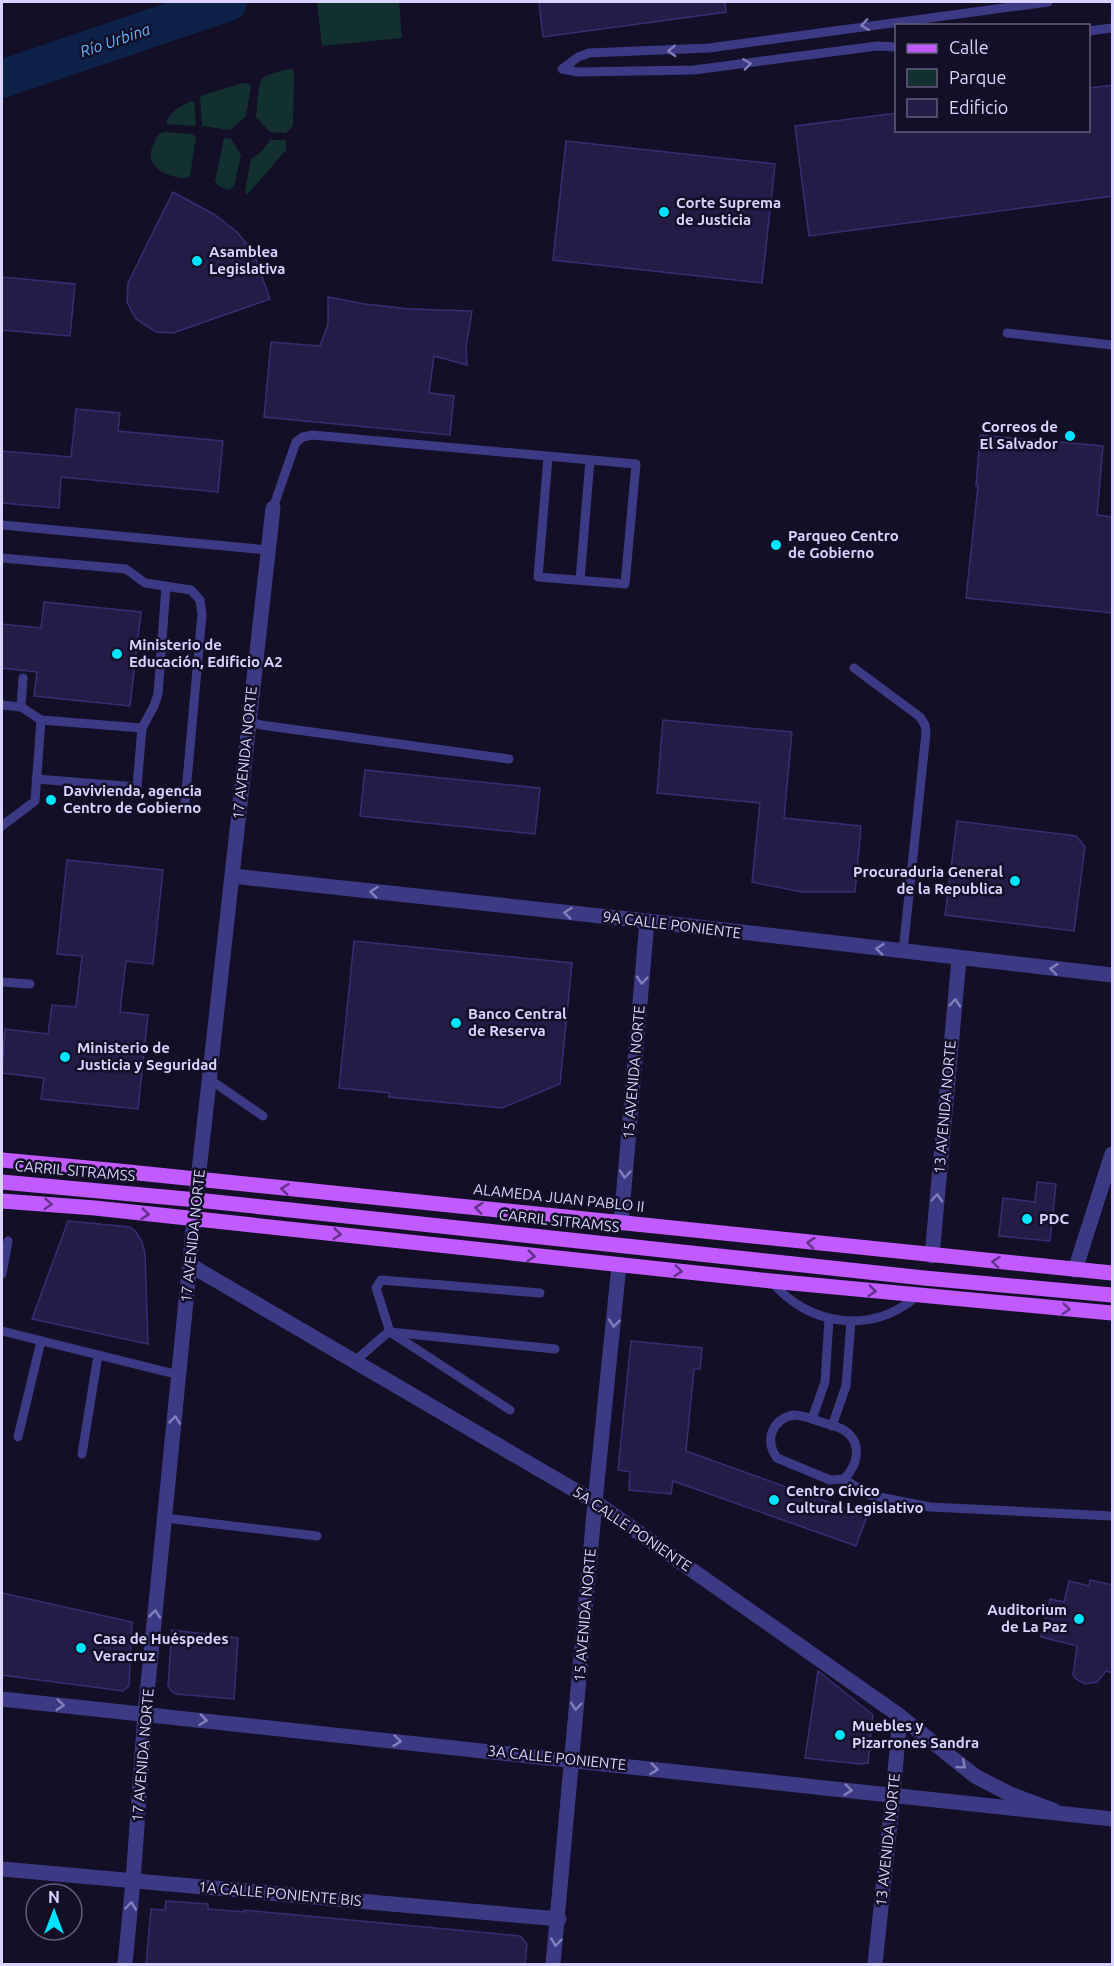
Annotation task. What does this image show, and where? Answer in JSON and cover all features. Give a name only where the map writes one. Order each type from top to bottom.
[{"type":"main road","name":"ALAMEDA JUAN PABLO II","points":[[2,1160],[1113,1273]]},
{"type":"main road","name":"CARRIL SITRAMSS","points":[[2,1182],[196,1200],[924,1278],[1113,1295]]},
{"type":"main road","points":[[2,1201],[95,1208],[771,1281],[1113,1313]]},
{"type":"street","name":"17 AVENIDA NORTE","points":[[125,1965],[145,1714],[198,1180],[273,508]]},
{"type":"street","name":"9A CALLE PONIENTE","points":[[232,876],[1113,975]]},
{"type":"street","name":"15 AVENIDA NORTE","points":[[621,1223],[647,921]]},
{"type":"street","name":"13 AVENIDA NORTE","points":[[932,1256],[959,959]]},
{"type":"street","points":[[1075,1270],[1113,1154]]},
{"type":"street","name":"5A CALLE PONIENTE","points":[[190,1265],[596,1502],[900,1716],[975,1776],[1010,1794],[1059,1813]]},
{"type":"street","name":"15 AVENIDA NORTE","points":[[553,1965],[619,1265]]},
{"type":"street","name":"3A CALLE PONIENTE","points":[[2,1699],[1113,1819]]},
{"type":"street","name":"13 AVENIDA NORTE","points":[[874,1965],[900,1716]]},
{"type":"street","name":"1A CALLE PONIENTE BIS","points":[[2,1869],[559,1919]]},
{"type":"lane","points":[[895,47],[877,46],[694,70],[578,72],[562,69],[578,57],[589,53],[709,48],[1048,2]]},
{"type":"lane","points":[[1090,31],[1113,28]]},
{"type":"lane","points":[[1007,333],[1113,345]]},
{"type":"lane","points":[[273,508],[296,442],[312,435],[636,464],[625,584],[538,577],[548,457]]},
{"type":"lane","points":[[580,580],[590,460]]},
{"type":"lane","points":[[2,525],[268,550]]},
{"type":"lane","points":[[2,558],[124,569],[145,583],[191,590],[200,600],[202,610],[185,803]]},
{"type":"lane","points":[[36,779],[137,787],[142,728],[158,694],[166,586]]},
{"type":"lane","points":[[854,668],[920,717],[925,725],[903,952]]},
{"type":"lane","points":[[21,707],[23,678]]},
{"type":"lane","points":[[2,705],[21,707],[41,720],[142,728]]},
{"type":"lane","points":[[2,826],[35,801],[41,720]]},
{"type":"lane","points":[[249,721],[261,725],[509,759]]},
{"type":"lane","points":[[2,982],[30,984]]},
{"type":"lane","points":[[209,1079],[263,1116]]},
{"type":"lane","points":[[2,1274],[8,1241]]},
{"type":"lane","points":[[510,1410],[390,1332],[376,1288],[381,1280],[540,1293]]},
{"type":"lane","points":[[771,1281],[782,1294],[798,1305],[829,1319],[850,1321],[888,1315],[901,1309],[918,1295]]},
{"type":"lane","points":[[812,1419],[825,1382],[829,1319]]},
{"type":"lane","points":[[832,1426],[846,1386],[850,1321]]},
{"type":"lane","points":[[2,1331],[179,1375]]},
{"type":"lane","points":[[355,1361],[390,1332],[555,1349]]},
{"type":"lane","points":[[18,1437],[41,1341]]},
{"type":"lane","points":[[82,1454],[98,1355]]},
{"type":"lane","points":[[844,1479],[857,1460],[856,1446],[848,1434],[812,1419],[793,1415],[781,1420],[772,1431],[771,1447],[773,1453],[781,1461],[830,1480],[844,1479],[869,1495],[930,1507],[1113,1516]]},
{"type":"lane","points":[[165,1518],[317,1536]]},
{"type":"green space","points":[[317,2],[399,2],[402,38],[322,46]]},
{"type":"green space","points":[[288,69],[294,72],[293,126],[286,133],[270,132],[256,117],[259,86],[265,76]]},
{"type":"green space","points":[[243,83],[251,86],[246,116],[230,130],[202,126],[200,96]]},
{"type":"green space","points":[[191,101],[194,102],[196,123],[194,126],[166,124],[176,110]]},
{"type":"green space","points":[[165,132],[192,134],[196,137],[190,176],[187,178],[166,174],[153,164],[151,152],[156,139]]},
{"type":"green space","points":[[224,138],[231,139],[241,155],[234,186],[230,190],[218,186],[215,181]]},
{"type":"green space","points":[[270,140],[286,140],[286,150],[247,195],[245,191],[251,159],[262,151]]},
{"type":"building","points":[[539,2],[725,2],[726,12],[543,37]]},
{"type":"building","points":[[1113,85],[1113,196],[809,236],[795,126],[895,113],[895,132],[1090,132],[1090,88]]},
{"type":"building","name":"Corte Suprema de Justicia","points":[[566,141],[775,164],[762,283],[553,260]]},
{"type":"building","name":"Asamblea Legislativa","points":[[173,192],[215,215],[237,232],[255,257],[270,299],[173,333],[156,332],[136,319],[127,302],[128,283]]},
{"type":"building","points":[[2,277],[75,284],[70,336],[2,330]]},
{"type":"building","points":[[328,297],[410,309],[472,311],[466,347],[467,365],[434,356],[429,393],[454,396],[450,435],[264,417],[271,342],[320,346],[328,324]]},
{"type":"building","points":[[76,409],[120,413],[118,431],[223,441],[218,492],[61,477],[59,508],[2,503],[2,451],[71,457]]},
{"type":"building","points":[[980,435],[1103,446],[1097,515],[1113,517],[1113,613],[966,598],[978,486],[976,486]]},
{"type":"building","name":"Ministerio de Educación, Edificio A2","points":[[44,602],[141,612],[130,706],[34,696],[37,672],[2,668],[2,624],[41,628]]},
{"type":"building","points":[[663,720],[792,732],[784,818],[861,826],[855,892],[802,892],[752,882],[760,803],[657,793]]},
{"type":"building","points":[[365,770],[540,788],[535,834],[360,816]]},
{"type":"building","name":"Procuraduria General de la Republica","points":[[957,821],[1076,836],[1085,847],[1074,931],[945,915]]},
{"type":"building","points":[[67,860],[163,870],[153,964],[126,961],[120,1012],[148,1015],[138,1109],[41,1099],[44,1078],[2,1073],[5,1029],[48,1034],[52,1005],[76,1007],[82,956],[57,954]]},
{"type":"building","name":"Banco Central de Reserva","points":[[354,941],[572,963],[560,1084],[502,1108],[389,1097],[390,1093],[339,1088]]},
{"type":"building","name":"PDC","points":[[1037,1182],[1056,1184],[1050,1241],[999,1236],[1003,1198],[1035,1202]]},
{"type":"building","points":[[68,1221],[130,1227],[136,1232],[145,1253],[148,1344],[32,1319]]},
{"type":"building","points":[[631,1341],[702,1348],[700,1369],[694,1369],[686,1451],[867,1516],[856,1546],[673,1481],[671,1494],[629,1490],[630,1472],[618,1470]]},
{"type":"building","name":"Auditorium de La Paz","points":[[1090,1580],[1113,1585],[1113,1673],[1106,1671],[1097,1682],[1085,1684],[1073,1675],[1077,1646],[1041,1637],[1050,1599],[1064,1602],[1069,1581],[1089,1586]]},
{"type":"building","points":[[2,1593],[132,1622],[129,1686],[123,1691],[2,1675]]},
{"type":"building","points":[[172,1630],[238,1638],[234,1699],[176,1694],[171,1691],[168,1685]]},
{"type":"building","name":"Muebles y Pizarrones Sandra","points":[[818,1671],[873,1715],[868,1763],[805,1758]]},
{"type":"building","points":[[166,1901],[208,1904],[208,1909],[244,1912],[244,1910],[520,1936],[527,1944],[525,1965],[146,1965],[151,1909],[165,1910]]},
{"type":"waterway","name":"Río Urbina","points":[[2,79],[228,2]]},
{"type":"place","name":"Corte Suprema de Justicia","points":[[664,212]]},
{"type":"place","name":"Asamblea Legislativa","points":[[197,261]]},
{"type":"place","name":"Correos de El Salvador","points":[[1070,436]]},
{"type":"place","name":"Parqueo Centro de Gobierno","points":[[776,545]]},
{"type":"place","name":"Ministerio de Educación, Edificio A2","points":[[117,654]]},
{"type":"place","name":"Davivienda, agencia Centro de Gobierno","points":[[51,800]]},
{"type":"place","name":"Procuraduria General de la Republica","points":[[1015,881]]},
{"type":"place","name":"Banco Central de Reserva","points":[[456,1023]]},
{"type":"place","name":"Ministerio de Justicia y Seguridad","points":[[65,1057]]},
{"type":"place","name":"PDC","points":[[1027,1219]]},
{"type":"place","name":"Centro Cívico Cultural Legislativo","points":[[774,1500]]},
{"type":"place","name":"Auditorium de La Paz","points":[[1079,1619]]},
{"type":"place","name":"Casa de Huéspedes Veracruz","points":[[81,1648]]},
{"type":"place","name":"Muebles y Pizarrones Sandra","points":[[840,1735]]}]
